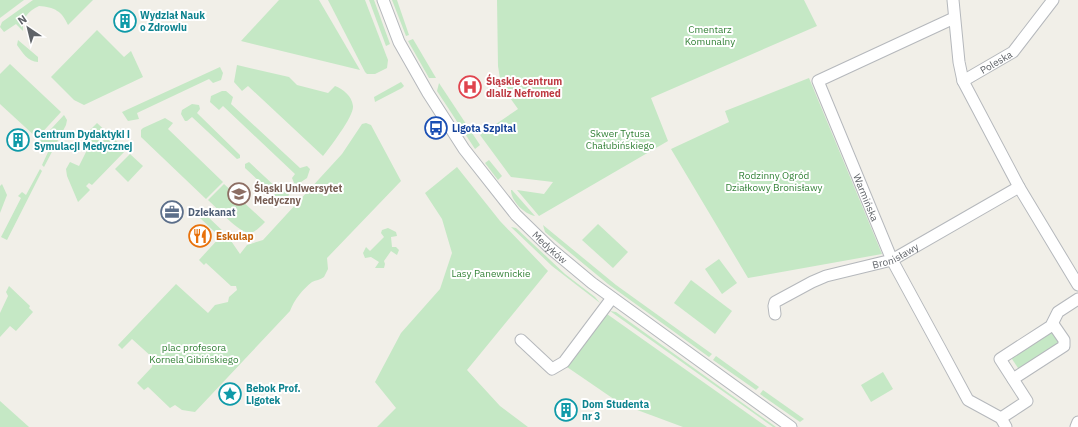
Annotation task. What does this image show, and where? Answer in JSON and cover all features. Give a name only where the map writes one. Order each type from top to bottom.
[{"type":"street","name":"Medyków","points":[[383,0],[406,56],[460,142],[509,207],[536,236],[567,263],[612,298],[791,427]]},
{"type":"street","points":[[953,0],[954,18],[963,81],[1019,188],[1078,286]]},
{"type":"street","name":"Poleska","points":[[963,81],[1014,52],[1053,0]]},
{"type":"street","name":"Warmińska","points":[[954,18],[818,80],[892,260],[968,400],[1004,422]]},
{"type":"street","name":"Bronisławy","points":[[775,314],[775,302],[812,282],[828,276],[892,260],[1019,188]]},
{"type":"street","points":[[521,340],[552,369],[560,366],[612,298]]},
{"type":"street","points":[[1004,422],[1027,401],[1000,359],[1053,324],[1058,312],[1078,299]]},
{"type":"street","points":[[1013,380],[1064,346],[1064,340],[1053,324]]},
{"type":"street","points":[[1076,427],[1078,422]]},
{"type":"green space","points":[[0,0],[24,0],[0,18]]},
{"type":"green space","points":[[33,0],[93,0],[68,25],[63,16],[57,11],[49,7],[39,6],[26,16],[23,31],[16,24],[4,32],[0,27],[2,22]]},
{"type":"green space","points":[[279,0],[319,0],[360,70],[241,41]]},
{"type":"green space","points":[[328,0],[365,0],[388,60],[387,68],[375,74],[367,74],[365,72]]},
{"type":"green space","points":[[369,0],[374,0],[390,44],[386,46]]},
{"type":"green space","points":[[392,0],[397,0],[409,35],[406,36]]},
{"type":"green space","points":[[497,0],[804,0],[817,26],[651,98],[668,141],[539,216],[517,190],[544,194],[553,182],[511,177],[480,135],[518,109],[501,85],[498,66]]},
{"type":"green space","points":[[97,30],[124,57],[131,51],[143,77],[84,105],[74,100],[51,77]]},
{"type":"green space","points":[[413,39],[436,78],[429,78],[408,41]]},
{"type":"green space","points":[[18,40],[38,57],[38,62],[34,62],[26,56],[17,45]]},
{"type":"green space","points":[[10,64],[61,112],[37,138],[0,104],[0,74]]},
{"type":"green space","points":[[237,65],[289,77],[297,85],[328,93],[335,86],[347,93],[353,106],[350,117],[323,156],[248,86],[242,91],[234,82]]},
{"type":"green space","points":[[220,67],[223,73],[221,80],[213,83],[209,79],[137,113],[139,119],[128,121],[122,112]]},
{"type":"green space","name":"Rodzinny Ogród Działkowy Bronisławy","points":[[809,78],[882,254],[748,278],[671,149],[729,122],[725,111]]},
{"type":"green space","points":[[401,82],[404,86],[402,88],[375,102],[374,97]]},
{"type":"green space","points":[[439,83],[480,145],[475,149],[437,91]]},
{"type":"green space","points":[[222,91],[226,91],[233,97],[231,104],[300,168],[307,166],[310,169],[307,178],[298,184],[294,183],[292,178],[295,174],[223,106],[219,110],[210,102],[211,96]]},
{"type":"green space","points":[[192,104],[199,105],[200,109],[197,113],[240,155],[240,158],[237,159],[192,117],[185,121],[181,114],[182,110]]},
{"type":"green space","points":[[64,115],[67,120],[66,125],[44,167],[42,165],[49,150],[39,142]]},
{"type":"green space","points":[[165,118],[173,123],[168,129],[223,182],[206,199],[141,137],[141,130],[143,128]]},
{"type":"green space","points":[[97,123],[126,150],[92,185],[89,183],[86,186],[90,190],[78,202],[67,176],[66,169],[70,162],[79,166],[87,150],[79,145],[87,133]]},
{"type":"green space","name":"plac profesora Kornela Gibińskiego","points":[[366,123],[371,125],[401,181],[327,258],[328,269],[324,277],[312,282],[305,288],[296,299],[290,311],[195,412],[182,410],[175,405],[170,408],[148,387],[144,390],[137,383],[152,367],[153,358],[132,339],[122,349],[118,345],[176,284],[208,313],[215,305],[228,302],[229,297],[237,290],[236,286],[231,286],[206,263],[204,265],[199,260],[220,237],[199,217],[206,215],[227,235],[240,254],[247,245],[263,240],[342,154],[362,124]]},
{"type":"green space","points":[[130,154],[143,166],[128,182],[115,169]]},
{"type":"green space","points":[[489,160],[502,176],[498,180],[485,163]]},
{"type":"green space","points":[[249,162],[279,190],[286,188],[289,194],[285,201],[279,205],[272,203],[271,199],[274,195],[245,168],[245,164]]},
{"type":"green space","name":"Lasy Panewnickie","points":[[457,167],[500,221],[548,271],[467,370],[500,406],[528,427],[377,427],[396,408],[375,382],[401,333],[440,289],[452,253],[442,219],[425,193]]},
{"type":"green space","points":[[40,169],[42,171],[7,240],[1,237],[21,198],[18,196],[22,192],[26,195]]},
{"type":"green space","points":[[2,184],[7,195],[0,213],[0,186]]},
{"type":"green space","points":[[224,184],[265,222],[256,230],[250,233],[240,229],[228,220],[208,200]]},
{"type":"green space","points":[[511,190],[535,216],[527,213],[516,203]]},
{"type":"green space","points":[[598,224],[628,252],[613,268],[582,240]]},
{"type":"green space","points":[[543,225],[616,285],[712,354],[709,357],[608,284],[545,232]]},
{"type":"green space","points":[[511,227],[516,228],[565,274],[595,297],[600,303],[552,266]]},
{"type":"green space","points":[[388,228],[396,232],[397,236],[391,237],[392,247],[396,247],[399,250],[397,255],[391,251],[384,261],[384,268],[375,268],[379,262],[371,257],[365,258],[363,253],[366,247],[370,251],[384,237],[381,233],[382,230]]},
{"type":"green space","points":[[719,259],[737,283],[722,294],[705,269]]},
{"type":"green space","points":[[691,280],[732,311],[715,334],[674,303]]},
{"type":"green space","points":[[9,286],[30,306],[29,308],[33,312],[16,331],[10,326],[0,337],[0,313],[8,296],[6,292]]},
{"type":"green space","points":[[610,311],[616,312],[776,427],[773,427]]},
{"type":"green space","points":[[607,314],[767,427],[683,427],[621,404],[567,367]]},
{"type":"green space","points":[[1052,332],[1059,343],[1019,369],[1010,356]]},
{"type":"green space","points":[[716,356],[759,387],[756,390],[713,360]]},
{"type":"green space","points":[[883,372],[893,389],[871,402],[861,385]]},
{"type":"green space","points":[[763,390],[804,419],[800,422],[760,394]]},
{"type":"green space","points":[[0,401],[29,427],[0,427]]},
{"type":"place","name":"Wydział Nauk o Zdrowiu","points":[[125,21]]},
{"type":"place","name":"Śląskie centrum dializ Nefromed","points":[[470,87]]},
{"type":"place","name":"Ligota Szpital","points":[[436,128]]},
{"type":"place","name":"Centrum Dydaktyki i Symulacji Medycznej","points":[[18,140]]},
{"type":"place","name":"Śląski Uniwersytet Medyczny","points":[[239,194]]},
{"type":"place","name":"Dziekanat","points":[[172,212]]},
{"type":"place","name":"Eskulap","points":[[200,236]]},
{"type":"place","name":"Bebok Prof. Ligotek","points":[[230,394]]},
{"type":"place","name":"Dom Studenta nr 3","points":[[566,410]]},
{"type":"park label","name":"Cmentarz Komunalny","points":[[710,34]]},
{"type":"park label","name":"Skwer Tytusa Chałubińskiego","points":[[620,138]]}]
